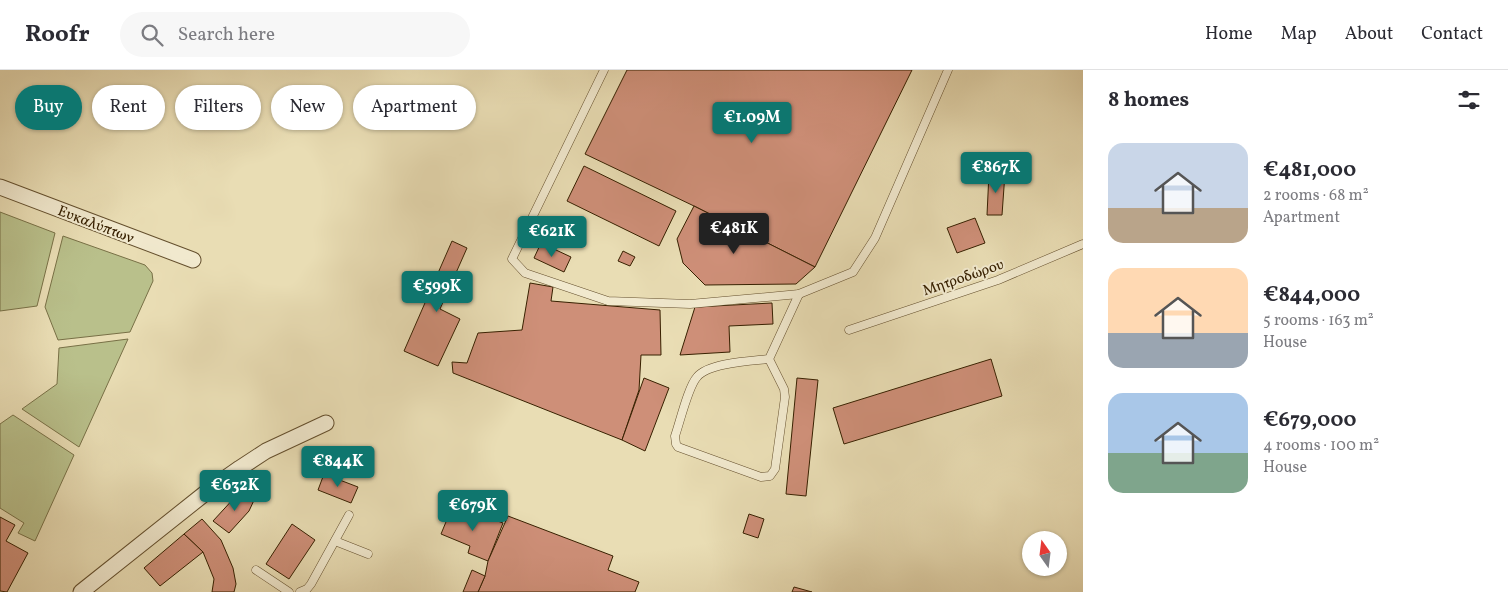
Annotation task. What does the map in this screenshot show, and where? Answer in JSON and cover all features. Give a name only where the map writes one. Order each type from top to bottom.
[{"type":"street","name":"Ευκαλύπτων","points":[[0,187],[193,260]]},
{"type":"street","points":[[81,592],[240,468],[266,451],[326,423]]},
{"type":"lane","points":[[604,70],[512,259],[525,273],[608,301],[690,304],[799,294],[853,272],[876,238],[948,70]]},
{"type":"lane","name":"Μητροδώρου","points":[[850,330],[998,280],[1083,244]]},
{"type":"lane","points":[[768,358],[799,294]]},
{"type":"lane","points":[[768,358],[782,386],[785,397],[775,469],[770,476],[761,477],[678,447],[675,436],[692,385],[698,375],[712,368],[768,358]]},
{"type":"lane","points":[[300,592],[311,584],[349,515]]},
{"type":"lane","points":[[335,540],[368,554]]},
{"type":"lane","points":[[256,570],[289,592]]},
{"type":"green space","points":[[0,212],[55,233],[37,306],[0,311]]},
{"type":"green space","points":[[63,236],[145,265],[152,273],[153,281],[130,332],[58,340],[45,307]]},
{"type":"green space","points":[[128,339],[79,447],[22,409],[57,384],[59,348]]},
{"type":"green space","points":[[13,415],[74,455],[35,541],[18,533],[24,523],[0,508],[0,424]]},
{"type":"building","points":[[627,70],[912,70],[815,267],[585,154]]},
{"type":"building","points":[[584,166],[676,211],[659,246],[567,201]]},
{"type":"building","points":[[989,173],[1005,173],[1002,215],[987,215]]},
{"type":"building","points":[[694,206],[815,267],[796,284],[705,285],[683,263],[677,239]]},
{"type":"building","points":[[975,218],[985,243],[957,253],[947,228]]},
{"type":"building","points":[[452,241],[467,248],[440,309],[460,319],[438,366],[404,351]]},
{"type":"building","points":[[541,243],[571,257],[564,272],[534,258]]},
{"type":"building","points":[[623,251],[635,257],[630,266],[618,261]]},
{"type":"building","points":[[530,283],[553,287],[551,301],[660,310],[661,355],[641,355],[639,390],[622,440],[453,373],[452,362],[467,363],[478,333],[522,330]]},
{"type":"building","points":[[772,303],[773,324],[729,326],[730,352],[680,355],[695,307]]},
{"type":"building","points":[[991,359],[1002,396],[844,444],[833,408]]},
{"type":"building","points":[[644,378],[669,388],[645,451],[622,440]]},
{"type":"building","points":[[797,378],[818,380],[806,496],[786,494]]},
{"type":"building","points":[[324,474],[358,487],[351,503],[318,490]]},
{"type":"building","points":[[248,491],[255,498],[249,511],[229,533],[213,521],[236,496],[242,498]]},
{"type":"building","points":[[458,506],[503,523],[488,561],[468,553],[470,546],[441,534],[448,517],[453,519]]},
{"type":"building","points":[[749,514],[764,519],[758,538],[743,533]]},
{"type":"building","points":[[508,516],[613,556],[608,570],[639,582],[635,592],[478,592],[485,576],[488,561]]},
{"type":"building","points":[[0,517],[15,525],[6,541],[28,553],[7,592],[0,591]]},
{"type":"building","points":[[202,519],[221,540],[233,568],[236,584],[234,592],[212,592],[214,579],[203,552],[184,534]]},
{"type":"building","points":[[292,524],[315,540],[289,579],[266,564]]},
{"type":"building","points":[[184,534],[203,552],[160,586],[144,568]]},
{"type":"building","points":[[472,570],[485,576],[478,592],[463,592]]},
{"type":"building","points":[[794,587],[812,592],[792,592]]}]
